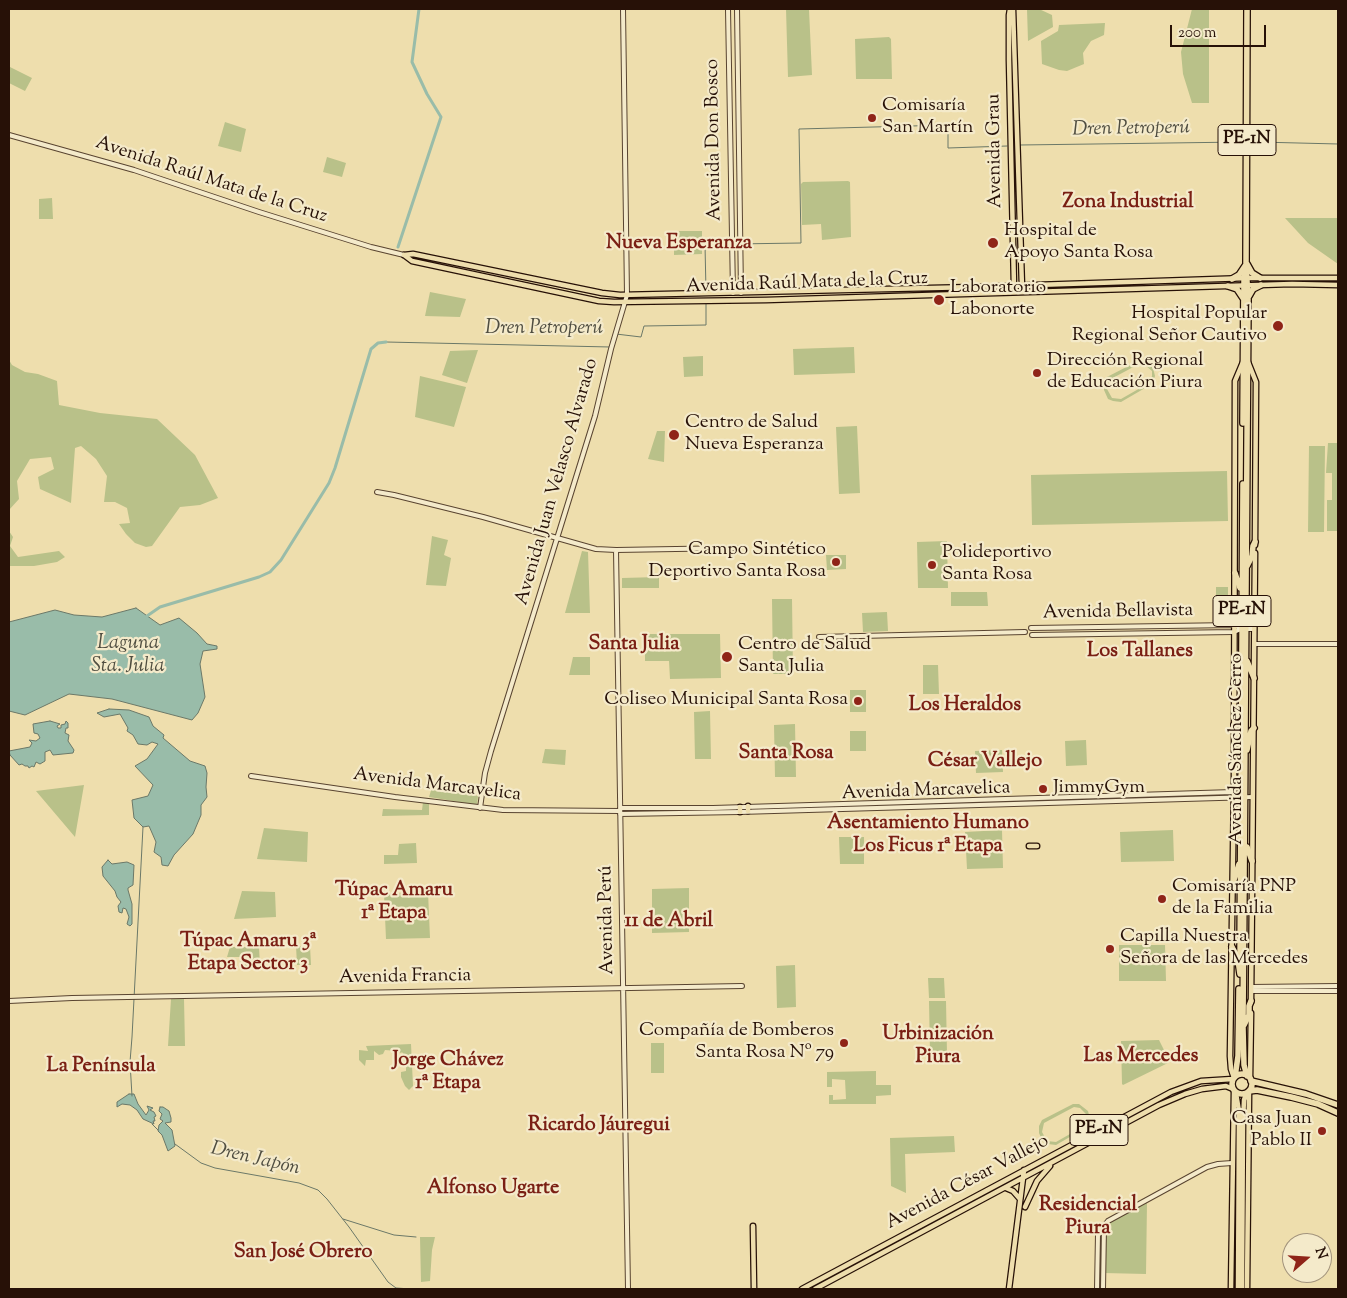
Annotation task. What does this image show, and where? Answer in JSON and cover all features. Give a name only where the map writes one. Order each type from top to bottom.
[{"type":"highway","name":"Avenida Sánchez Cerro","points":[[1247,9],[1242,599],[1246,652],[1245,757],[1238,796],[1245,837],[1244,1065],[1250,1079]]},
{"type":"highway","points":[[1246,263],[1250,270],[1260,278]]},
{"type":"highway","points":[[1232,279],[1242,272],[1246,263]]},
{"type":"highway","points":[[1228,286],[1237,289],[1246,298],[1254,289],[1261,285]]},
{"type":"highway","name":"Avenida Sánchez Cerro","points":[[1234,1078],[1238,1056],[1240,974],[1238,796],[1241,658],[1246,568],[1245,360]]},
{"type":"highway","points":[[1246,568],[1252,556],[1255,542]]},
{"type":"highway","points":[[1235,573],[1242,599]]},
{"type":"highway","points":[[1246,652],[1249,668],[1254,678]]},
{"type":"highway","points":[[1234,683],[1241,658]]},
{"type":"highway","points":[[1234,725],[1240,751]]},
{"type":"highway","points":[[1245,757],[1254,728]]},
{"type":"highway","points":[[1245,837],[1247,851],[1252,861]]},
{"type":"highway","points":[[1233,883],[1240,862]]},
{"type":"highway","points":[[1232,947],[1238,960],[1240,974]]},
{"type":"highway","points":[[1243,1027],[1249,1015],[1251,1000]]},
{"type":"highway","name":"PE-1N","points":[[1240,1074],[1250,1079],[1252,1086],[1248,1092],[1241,1094],[1234,1091],[1232,1085],[1234,1078],[1240,1074]]},
{"type":"highway","points":[[1250,1079],[1338,1113]]},
{"type":"highway","points":[[1248,1092],[1257,1090],[1306,1094],[1338,1105]]},
{"type":"main road","name":"Avenida Grau","points":[[1012,9],[1022,292]]},
{"type":"main road","name":"Avenida Grau","points":[[1012,9],[1009,15],[1009,60],[1014,293]]},
{"type":"main road","name":"Avenida Raúl Mata de la Cruz","points":[[404,255],[425,256],[602,294],[627,295],[1022,286],[1232,279],[1246,276],[1260,278],[1338,278]]},
{"type":"main road","name":"Avenida Raúl Mata de la Cruz","points":[[404,255],[412,262],[590,299],[614,302],[742,301],[1287,284],[1338,286]]},
{"type":"main road","points":[[1287,284],[1280,281],[1293,278]]},
{"type":"main road","name":"Avenida Don Bosco","points":[[733,293],[733,301]]},
{"type":"main road","name":"Avenida Don Bosco","points":[[741,293],[742,301]]},
{"type":"main road","name":"Avenida Sánchez Cerro","points":[[1245,360],[1256,382],[1250,1079]]},
{"type":"main road","name":"Avenida Sánchez Cerro","points":[[1234,1078],[1230,1056],[1233,883],[1238,796],[1234,725],[1235,380],[1245,360]]},
{"type":"main road","points":[[1029,846],[1037,846]]},
{"type":"main road","name":"Avenida César Vallejo","points":[[802,1289],[1177,1089],[1201,1081],[1234,1078]]},
{"type":"main road","name":"Avenida César Vallejo","points":[[815,1289],[1159,1105],[1202,1088],[1226,1086],[1234,1091]]},
{"type":"main road","points":[[1234,1091],[1239,1111],[1238,1289]]},
{"type":"main road","points":[[1231,1289],[1234,1091]]},
{"type":"main road","points":[[1242,1289],[1243,1122],[1244,1100],[1248,1092]]},
{"type":"main road","points":[[1248,1092],[1248,1289]]},
{"type":"main road","points":[[1243,1122],[1248,1130]]},
{"type":"main road","points":[[1232,1148],[1239,1132]]},
{"type":"main road","points":[[1025,1207],[1037,1180],[1057,1160]]},
{"type":"main road","points":[[1010,1289],[1024,1170]]},
{"type":"main road","points":[[1006,1188],[1016,1193],[1020,1200]]},
{"type":"main road","points":[[753,1226],[754,1289]]},
{"type":"street","name":"Avenida Juan Velasco Alvarado","points":[[480,808],[489,758],[595,416],[627,295],[623,9]]},
{"type":"street","name":"Avenida Don Bosco","points":[[728,9],[733,293]]},
{"type":"street","name":"Avenida Don Bosco","points":[[737,9],[741,293]]},
{"type":"street","name":"Avenida Raúl Mata de la Cruz","points":[[9,135],[134,170],[259,212],[364,245],[404,255]]},
{"type":"street","points":[[377,492],[483,517],[596,549],[736,548]]},
{"type":"street","name":"Avenida Perú","points":[[616,550],[628,1289]]},
{"type":"street","points":[[1216,625],[1216,632]]},
{"type":"street","points":[[1234,625],[1244,629]]},
{"type":"street","name":"Avenida Bellavista","points":[[1031,628],[1234,625]]},
{"type":"street","points":[[1151,626],[1151,633]]},
{"type":"street","points":[[1128,627],[1128,634]]},
{"type":"street","points":[[1046,628],[1046,635]]},
{"type":"street","points":[[1234,632],[1254,629]]},
{"type":"street","name":"Avenida Bellavista","points":[[819,638],[1025,632]]},
{"type":"street","name":"Avenida Bellavista","points":[[1032,635],[1234,632]]},
{"type":"street","points":[[1254,644],[1338,644]]},
{"type":"street","name":"Avenida Marcavelica","points":[[251,776],[480,808],[529,811],[740,809],[1165,794],[1238,796]]},
{"type":"street","points":[[1165,794],[1165,800]]},
{"type":"street","points":[[1238,796],[1253,797]]},
{"type":"street","name":"Avenida Marcavelica","points":[[748,808],[1165,800],[1238,796]]},
{"type":"street","name":"Avenida Francia","points":[[9,1001],[742,986]]},
{"type":"street","points":[[1251,989],[1338,986]]},
{"type":"street","points":[[1251,989],[1338,991]]},
{"type":"street","points":[[1097,1289],[1098,1234],[1104,1225],[1114,1217],[1207,1167],[1232,1163]]},
{"type":"street","points":[[1103,1289],[1104,1225]]},
{"type":"green space","points":[[786,9],[809,9],[812,75],[788,77]]},
{"type":"green space","points":[[1027,9],[1039,9],[1052,15],[1053,27],[1028,41]]},
{"type":"green space","points":[[1192,9],[1209,9],[1209,103],[1192,103],[1183,74],[1181,52]]},
{"type":"green space","points":[[1105,23],[1104,35],[1091,41],[1083,53],[1084,64],[1067,71],[1042,64],[1041,41],[1058,31],[1059,25]]},
{"type":"green space","points":[[889,37],[891,39],[892,79],[856,79],[855,39]]},
{"type":"green space","points":[[10,67],[32,78],[25,91],[9,83]]},
{"type":"green space","points":[[225,122],[246,129],[241,152],[218,146]]},
{"type":"green space","points":[[327,157],[346,163],[342,177],[323,172]]},
{"type":"green space","points":[[803,182],[850,182],[851,237],[822,240],[821,224],[802,225],[801,184]]},
{"type":"green space","points":[[52,198],[53,219],[39,219],[39,199]]},
{"type":"green space","points":[[1285,218],[1338,218],[1338,264],[1308,243]]},
{"type":"green space","points":[[674,231],[702,231],[702,254],[674,255]]},
{"type":"green space","points":[[430,292],[466,299],[460,317],[425,316]]},
{"type":"green space","points":[[854,347],[855,373],[794,375],[793,349]]},
{"type":"green space","points":[[478,350],[467,383],[442,375],[450,351]]},
{"type":"green space","points":[[703,356],[703,376],[684,377],[683,357]]},
{"type":"green space","points":[[9,360],[12,365],[25,372],[38,374],[57,381],[59,405],[100,413],[157,419],[195,455],[218,498],[200,505],[180,507],[152,546],[146,547],[135,543],[119,524],[130,523],[127,508],[115,502],[104,502],[107,476],[96,459],[81,446],[75,448],[71,503],[40,489],[38,477],[54,469],[51,457],[30,459],[17,481],[19,499],[9,510]]},
{"type":"green space","points":[[1138,361],[1144,361],[1153,368],[1155,376],[1152,384],[1121,402],[1108,399],[1104,390],[1104,383],[1107,377]],"holes":[[[1139,364],[1145,365],[1152,371],[1149,383],[1121,399],[1112,398],[1107,389],[1109,380]]]},
{"type":"green space","points":[[420,376],[466,387],[454,427],[415,417]]},
{"type":"green space","points":[[857,426],[860,493],[839,494],[836,427]]},
{"type":"green space","points":[[657,431],[665,431],[664,462],[648,459]]},
{"type":"green space","points":[[1328,443],[1338,443],[1338,531],[1327,531],[1327,500],[1332,500],[1332,473],[1326,473]]},
{"type":"green space","points":[[1309,446],[1325,446],[1324,532],[1308,532]]},
{"type":"green space","points":[[1227,471],[1228,521],[1032,525],[1031,475]]},
{"type":"green space","points":[[9,531],[13,537],[10,546],[18,557],[59,551],[65,557],[57,562],[34,566],[9,566]]},
{"type":"green space","points":[[432,536],[448,540],[444,555],[451,558],[446,586],[426,585]]},
{"type":"green space","name":"Polideportivo Santa Rosa","points":[[947,541],[948,588],[918,588],[917,542]]},
{"type":"green space","points":[[582,551],[588,552],[590,613],[565,613]]},
{"type":"green space","name":"Campo Sintético Deportivo Santa Rosa","points":[[826,555],[846,555],[846,569],[827,570]]},
{"type":"green space","points":[[659,577],[659,588],[622,588],[622,578]]},
{"type":"green space","points":[[1216,587],[1228,587],[1228,620],[1216,620]]},
{"type":"green space","points":[[951,592],[987,592],[988,606],[951,606]]},
{"type":"green space","points":[[772,599],[792,599],[793,674],[773,674]]},
{"type":"green space","points":[[887,612],[888,631],[863,632],[862,613]]},
{"type":"green space","points":[[645,634],[720,634],[721,678],[670,679],[669,661],[645,661]]},
{"type":"green space","points":[[573,657],[590,657],[590,675],[569,675]]},
{"type":"green space","points":[[923,665],[938,665],[939,694],[923,694]]},
{"type":"green space","name":"Coliseo Municipal Santa Rosa","points":[[850,690],[866,690],[866,712],[850,712]]},
{"type":"green space","points":[[710,711],[711,759],[695,759],[694,712]]},
{"type":"green space","points":[[795,724],[796,777],[775,777],[774,725]]},
{"type":"green space","points":[[850,731],[866,731],[866,751],[850,751]]},
{"type":"green space","points":[[1086,740],[1087,765],[1066,766],[1065,741]]},
{"type":"green space","points":[[545,749],[566,750],[565,765],[542,763]]},
{"type":"green space","points":[[1002,750],[1003,772],[976,773],[975,751]]},
{"type":"green space","points":[[433,784],[478,796],[477,805],[429,797]]},
{"type":"green space","points":[[84,785],[75,837],[36,791]]},
{"type":"green space","points":[[423,802],[429,802],[429,815],[382,816],[383,809],[422,810]]},
{"type":"green space","points":[[264,828],[308,832],[307,862],[257,859]]},
{"type":"green space","points":[[1002,830],[1003,868],[967,869],[965,832]]},
{"type":"green space","points":[[1173,830],[1174,861],[1121,862],[1120,832]]},
{"type":"green space","points":[[839,837],[864,837],[864,864],[840,864]]},
{"type":"green space","points":[[416,843],[417,863],[384,864],[384,855],[398,855],[399,844]]},
{"type":"green space","points":[[689,888],[689,932],[652,933],[652,889]]},
{"type":"green space","points":[[242,891],[275,892],[276,917],[234,919]]},
{"type":"green space","points":[[428,892],[430,938],[386,939],[384,894]]},
{"type":"green space","points":[[1119,945],[1165,945],[1166,981],[1119,981]]},
{"type":"green space","points":[[296,946],[310,946],[311,965],[297,965]]},
{"type":"green space","points":[[230,947],[259,947],[260,966],[240,967],[240,957],[227,957]]},
{"type":"green space","points":[[795,965],[796,1007],[777,1008],[776,966]]},
{"type":"green space","points":[[928,978],[944,978],[945,998],[929,998]]},
{"type":"green space","points":[[171,999],[184,999],[185,1046],[168,1046]]},
{"type":"green space","points":[[929,1001],[946,1001],[947,1054],[930,1054]]},
{"type":"green space","points":[[1159,1040],[1170,1062],[1123,1085],[1121,1041]]},
{"type":"green space","points":[[651,1043],[664,1043],[664,1073],[651,1073]]},
{"type":"green space","points":[[411,1044],[413,1086],[409,1090],[401,1077],[401,1072],[406,1071],[404,1059],[406,1058],[402,1052],[385,1050],[383,1054],[379,1055],[374,1051],[374,1060],[366,1060],[365,1066],[359,1060],[359,1050],[368,1051],[366,1046]]},
{"type":"green space","points":[[876,1071],[876,1085],[891,1085],[891,1095],[876,1096],[876,1104],[829,1104],[829,1095],[833,1095],[833,1100],[846,1099],[845,1080],[832,1079],[832,1087],[827,1087],[827,1072]]},
{"type":"green space","points":[[1073,1104],[1079,1104],[1088,1111],[1090,1119],[1087,1127],[1056,1145],[1043,1142],[1039,1133],[1039,1126],[1042,1120]],"holes":[[[1074,1107],[1080,1108],[1086,1114],[1087,1119],[1084,1126],[1056,1142],[1047,1141],[1042,1132],[1044,1123]]]},
{"type":"green space","points":[[954,1136],[955,1152],[905,1154],[906,1193],[891,1186],[890,1138]]},
{"type":"green space","points":[[1147,1203],[1146,1274],[1104,1273],[1104,1235],[1107,1226],[1113,1219]]},
{"type":"green space","points":[[420,1237],[435,1237],[432,1250],[430,1281],[421,1282]]},
{"type":"water","name":"Laguna Sta. Julia","points":[[136,608],[160,625],[179,618],[207,644],[217,646],[217,649],[203,651],[200,664],[205,697],[198,713],[192,720],[112,699],[69,694],[25,715],[9,711],[9,622],[55,610],[74,615],[102,617]]},
{"type":"water","name":"Laguna Sta. Julia","points":[[109,709],[129,710],[149,717],[153,726],[164,735],[163,738],[190,761],[205,766],[207,773],[207,797],[201,805],[201,815],[193,834],[174,855],[168,866],[162,865],[161,857],[154,852],[156,842],[149,826],[143,827],[134,818],[132,800],[148,796],[153,785],[135,766],[147,759],[158,744],[152,742],[147,745],[138,744],[133,735],[127,731],[128,728],[120,714],[104,717],[97,713]]},
{"type":"water","points":[[50,721],[60,724],[57,726],[58,728],[61,728],[61,725],[65,724],[66,721],[68,723],[65,733],[69,735],[68,741],[74,750],[73,753],[53,755],[50,750],[45,752],[45,761],[40,764],[36,762],[34,767],[29,768],[22,764],[19,765],[10,755],[9,751],[30,747],[32,743],[29,740],[36,741],[40,738],[38,734],[34,733],[33,724]]},
{"type":"water","points":[[108,860],[112,864],[127,862],[134,865],[133,885],[128,888],[132,904],[132,924],[130,926],[127,924],[129,917],[126,909],[123,908],[122,913],[119,912],[118,906],[121,902],[103,876],[102,867]]},
{"type":"water","points":[[129,1094],[134,1094],[146,1115],[149,1110],[147,1106],[153,1108],[150,1110],[156,1116],[154,1117],[155,1121],[153,1121],[154,1124],[143,1119],[137,1110],[130,1105],[122,1104],[117,1107],[117,1102]]},
{"type":"water","points":[[160,1107],[169,1111],[171,1118],[171,1122],[165,1123],[172,1130],[175,1146],[168,1151],[162,1135],[158,1131],[159,1125],[163,1121],[160,1119],[162,1114],[159,1111]]},
{"type":"waterway","points":[[398,247],[441,117],[427,94],[412,62],[419,9]]},
{"type":"waterway","name":"Dren Petroperú","points":[[734,244],[801,243],[799,129],[948,125],[948,148],[1007,146]]},
{"type":"waterway","name":"Dren Petroperú","points":[[1020,145],[1243,142]]},
{"type":"waterway","name":"Dren Petroperú","points":[[1258,142],[1338,144]]},
{"type":"waterway","name":"Dren Petroperú","points":[[706,291],[705,245],[730,244]]},
{"type":"waterway","name":"Dren Petroperú","points":[[616,334],[641,337],[644,326],[706,325],[706,302]]},
{"type":"waterway","name":"Dren Petroperú","points":[[386,342],[610,347]]},
{"type":"waterway","points":[[147,616],[160,607],[259,577],[270,572],[281,560],[329,483],[371,349],[378,343],[386,342]]},
{"type":"waterway","name":"Dren Japón","points":[[132,1096],[130,1062],[143,827]]},
{"type":"waterway","name":"Dren Japón","points":[[152,1124],[158,1130]]},
{"type":"waterway","name":"Dren Japón","points":[[175,1144],[201,1163],[215,1168],[299,1183],[318,1190],[349,1227],[388,1282],[396,1288],[411,1289]]},
{"type":"waterway","points":[[343,1219],[394,1235],[416,1237]]},
{"type":"place","name":"Comisaría San Martín","points":[[872,118]]},
{"type":"place","name":"Hospital de Apoyo Santa Rosa","points":[[993,243]]},
{"type":"place","name":"Laboratorio Labonorte","points":[[939,300]]},
{"type":"place","name":"Hospital Popular Regional Señor Cautivo","points":[[1278,326]]},
{"type":"place","name":"Dirección Regional de Educación Piura","points":[[1037,373]]},
{"type":"place","name":"Centro de Salud Nueva Esperanza","points":[[674,435]]},
{"type":"place","name":"Campo Sintético Deportivo Santa Rosa","points":[[836,562]]},
{"type":"place","name":"Polideportivo Santa Rosa","points":[[932,565]]},
{"type":"place","name":"Centro de Salud Santa Julia","points":[[727,657]]},
{"type":"place","name":"Coliseo Municipal Santa Rosa","points":[[858,701]]},
{"type":"place","name":"JimmyGym","points":[[1043,789]]},
{"type":"place","name":"Comisaría PNP de la Familia","points":[[1162,899]]},
{"type":"place","name":"Capilla Nuestra Señora de las Mercedes","points":[[1110,949]]},
{"type":"place","name":"Compañía de Bomberos Santa Rosa Nº 79","points":[[844,1043]]},
{"type":"place","name":"Casa Juan Pablo II","points":[[1322,1131]]},
{"type":"district","name":"Zona Industrial","points":[[1128,204]]},
{"type":"district","name":"Nueva Esperanza","points":[[679,245]]},
{"type":"district","name":"Santa Julia","points":[[634,646]]},
{"type":"district","name":"Los Tallanes","points":[[1140,653]]},
{"type":"district","name":"Los Heraldos","points":[[965,707]]},
{"type":"district","name":"Santa Rosa","points":[[786,755]]},
{"type":"district","name":"César Vallejo","points":[[985,763]]},
{"type":"district","name":"Asentamiento Humano Los Ficus 1ª Etapa","points":[[928,836]]},
{"type":"district","name":"Túpac Amaru 1ª Etapa","points":[[394,904]]},
{"type":"district","name":"11 de Abril","points":[[669,923]]},
{"type":"district","name":"Túpac Amaru 3ª Etapa Sector 3","points":[[248,954]]},
{"type":"district","name":"Urbinización Piura","points":[[938,1048]]},
{"type":"district","name":"Las Mercedes","points":[[1141,1058]]},
{"type":"district","name":"La Península","points":[[101,1068]]},
{"type":"district","name":"Jorge Chávez 1ª Etapa","points":[[448,1074]]},
{"type":"district","name":"Ricardo Jáuregui","points":[[599,1127]]},
{"type":"district","name":"Alfonso Ugarte","points":[[493,1190]]},
{"type":"district","name":"Residencial Piura","points":[[1088,1218]]},
{"type":"district","name":"San José Obrero","points":[[303,1254]]}]
